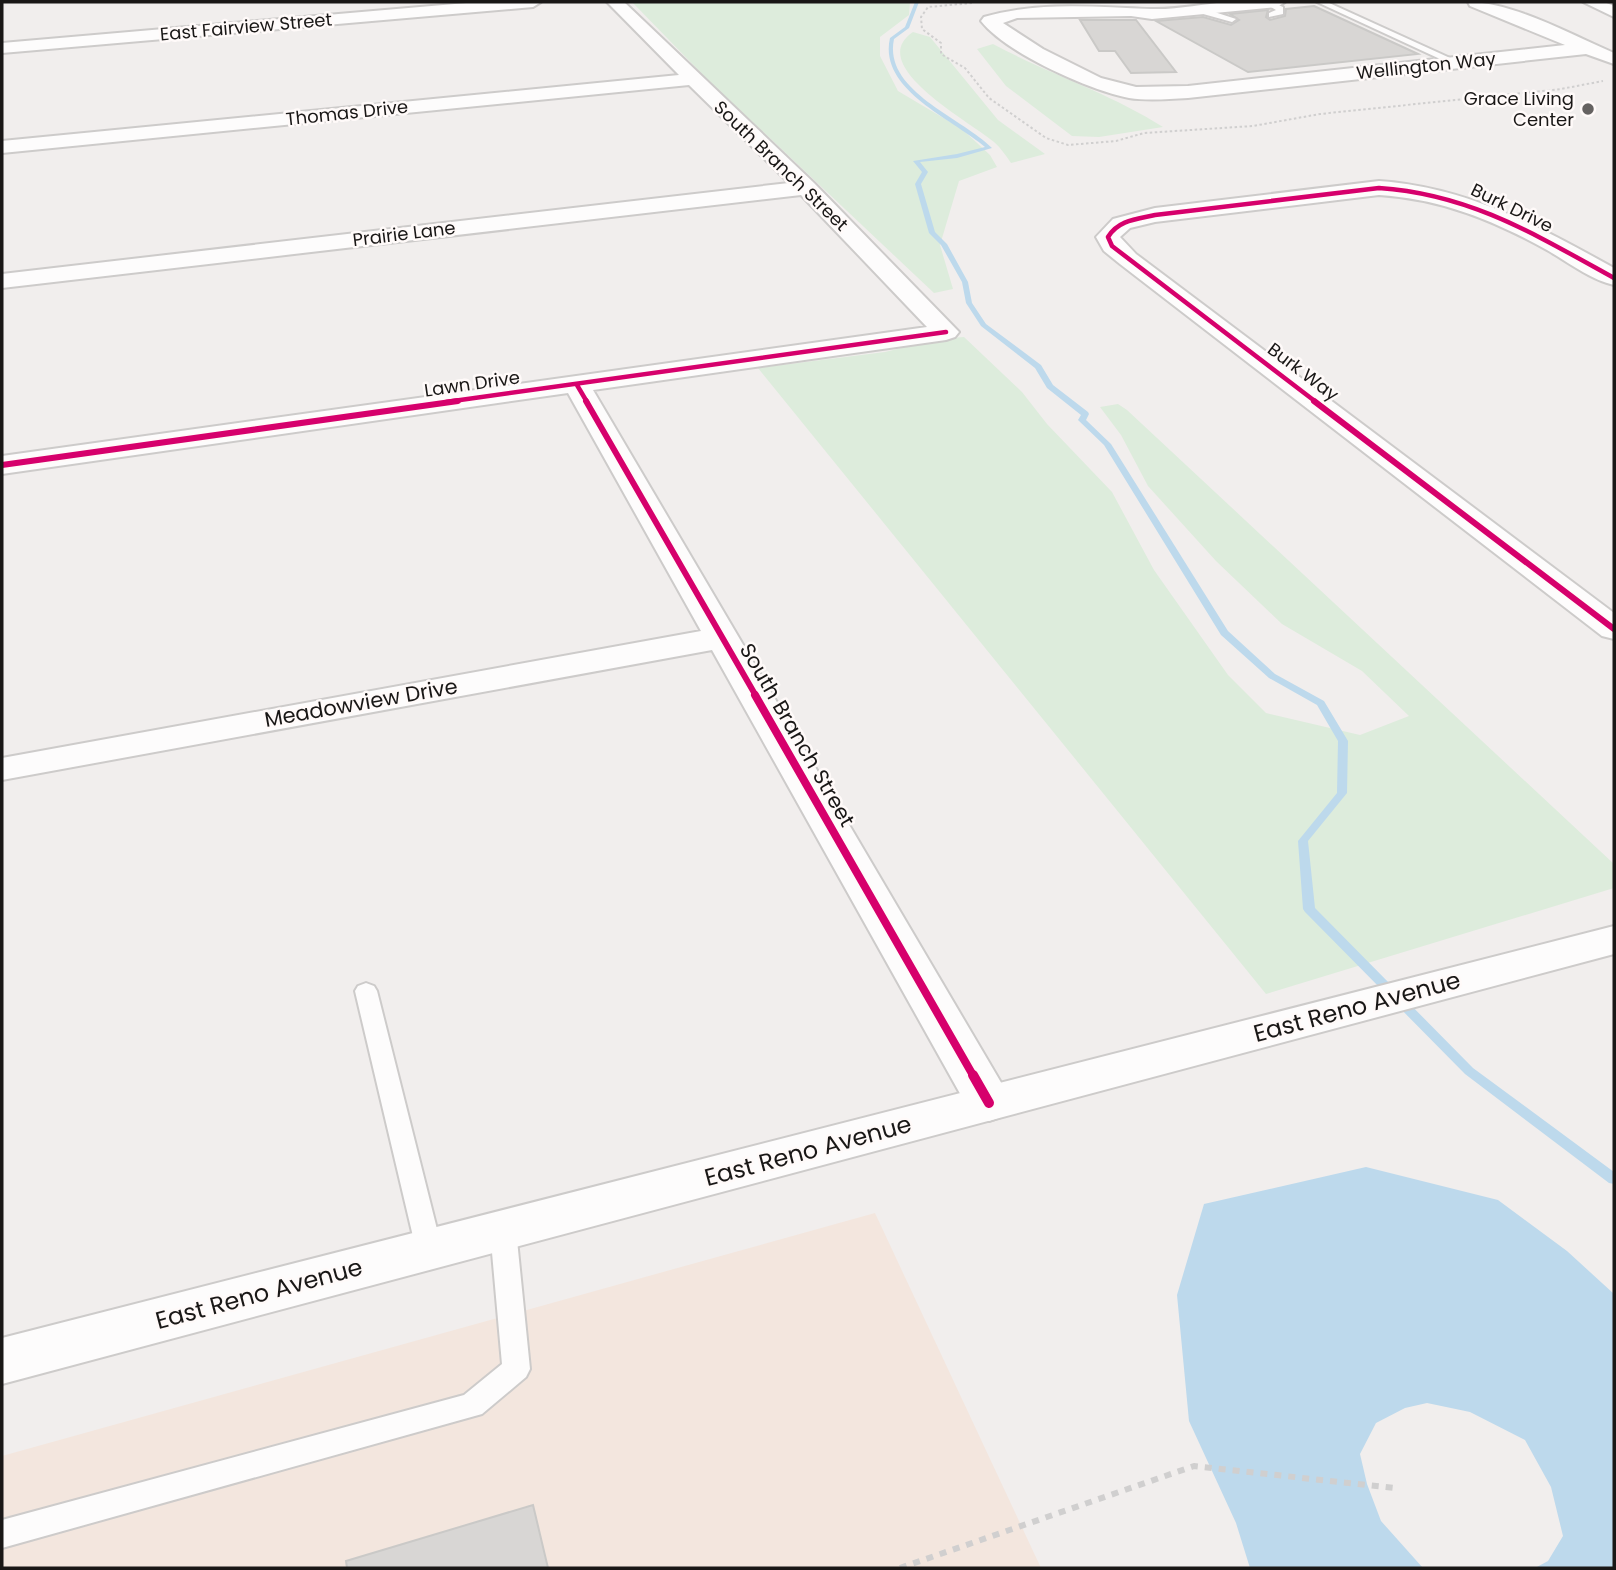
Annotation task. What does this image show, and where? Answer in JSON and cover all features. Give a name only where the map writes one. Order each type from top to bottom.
[{"type":"street","name":"East Fairview Street","points":[[2,48],[533,2]]},
{"type":"street","name":"South Branch Street","points":[[615,2],[806,188],[946,332]]},
{"type":"street","points":[[1476,2],[1614,59]]},
{"type":"street","points":[[1591,2],[1614,12]]},
{"type":"street","points":[[1199,10],[1272,6]]},
{"type":"street","name":"Wellington Way","points":[[1199,10],[1152,14],[1130,11],[1016,13],[990,21],[1044,56],[1106,86],[1130,92],[1162,94],[1589,48]]},
{"type":"street","name":"Thomas Drive","points":[[2,148],[692,79]]},
{"type":"street","name":"Prairie Lane","points":[[2,281],[806,188]]},
{"type":"street","name":"Burk Drive","points":[[1264,201],[1379,188],[1409,188],[1441,194],[1496,214],[1614,278]]},
{"type":"street","name":"Burk Way","points":[[1264,201],[1134,219],[1111,230],[1108,237],[1112,246],[1128,259],[1614,629]]},
{"type":"street","name":"Lawn Drive","points":[[2,465],[946,332]]},
{"type":"street","name":"South Branch Street","points":[[577,385],[989,1103]]},
{"type":"street","name":"Meadowview Drive","points":[[2,769],[721,638]]},
{"type":"street","name":"East Reno Avenue","points":[[2,1361],[1614,940]]},
{"type":"lane","points":[[1321,2],[1456,63]]},
{"type":"lane","points":[[1199,10],[1212,16],[1232,19]]},
{"type":"lane","points":[[366,991],[429,1250]]},
{"type":"lane","points":[[2,1534],[472,1405],[516,1368],[503,1230]]},
{"type":"path","points":[[900,1568],[1195,1466],[1394,1488]]},
{"type":"shaded area","points":[[875,1213],[1041,1568],[2,1568],[2,1456]]},
{"type":"green space","points":[[632,2],[910,2],[909,15],[880,37],[880,56],[898,91],[962,129],[990,155],[997,167],[959,181],[940,245],[953,289],[934,293],[706,78]]},
{"type":"green space","points":[[913,32],[930,37],[998,120],[1045,154],[1011,163],[994,142],[926,92],[901,60],[901,45]]},
{"type":"green space","points":[[993,44],[1122,104],[1163,127],[1099,137],[1072,136],[1006,86],[977,49]]},
{"type":"green space","points":[[964,337],[1022,392],[1047,424],[1112,492],[1154,570],[1228,675],[1266,713],[1360,735],[1409,716],[1362,671],[1282,624],[1216,561],[1148,486],[1121,435],[1100,407],[1118,404],[1127,410],[1614,864],[1614,888],[1266,994],[758,368],[885,352],[938,339]]},
{"type":"water","points":[[1366,1167],[1498,1200],[1567,1251],[1614,1294],[1614,1568],[1535,1568],[1548,1561],[1563,1536],[1551,1487],[1525,1440],[1470,1412],[1427,1403],[1405,1408],[1376,1423],[1360,1454],[1367,1484],[1381,1521],[1423,1568],[1250,1568],[1236,1523],[1189,1421],[1177,1295],[1204,1204]]},
{"type":"building","points":[[1314,6],[1418,54],[1248,72],[1156,21],[1203,17],[1231,25],[1239,20],[1230,14],[1268,10],[1266,17],[1270,20],[1285,16],[1286,9]]},
{"type":"building","points":[[1080,20],[1136,20],[1176,72],[1131,73],[1115,51],[1099,51]]},
{"type":"building","points":[[533,1505],[548,1568],[347,1568],[346,1561]]},
{"type":"waterway","points":[[917,2],[907,28],[892,38],[889,52],[900,78],[919,97],[989,148],[957,156],[916,161],[925,172],[918,184],[932,233],[944,244],[965,282],[969,303],[983,325],[1038,367],[1050,386],[1085,414],[1082,420],[1107,444],[1224,633],[1272,676],[1321,703],[1343,741],[1342,793],[1303,841],[1309,909],[1469,1071],[1614,1179]]},
{"type":"cycle path","points":[[1614,278],[1502,218],[1443,196],[1412,190],[1379,188],[1155,215],[1121,224],[1111,231],[1108,237],[1112,246],[1128,259],[1614,629]]},
{"type":"cycle path","points":[[2,465],[946,332]]},
{"type":"cycle path","points":[[577,385],[989,1103]]},
{"type":"place","name":"Grace Living Center","points":[[1588,109]]}]
